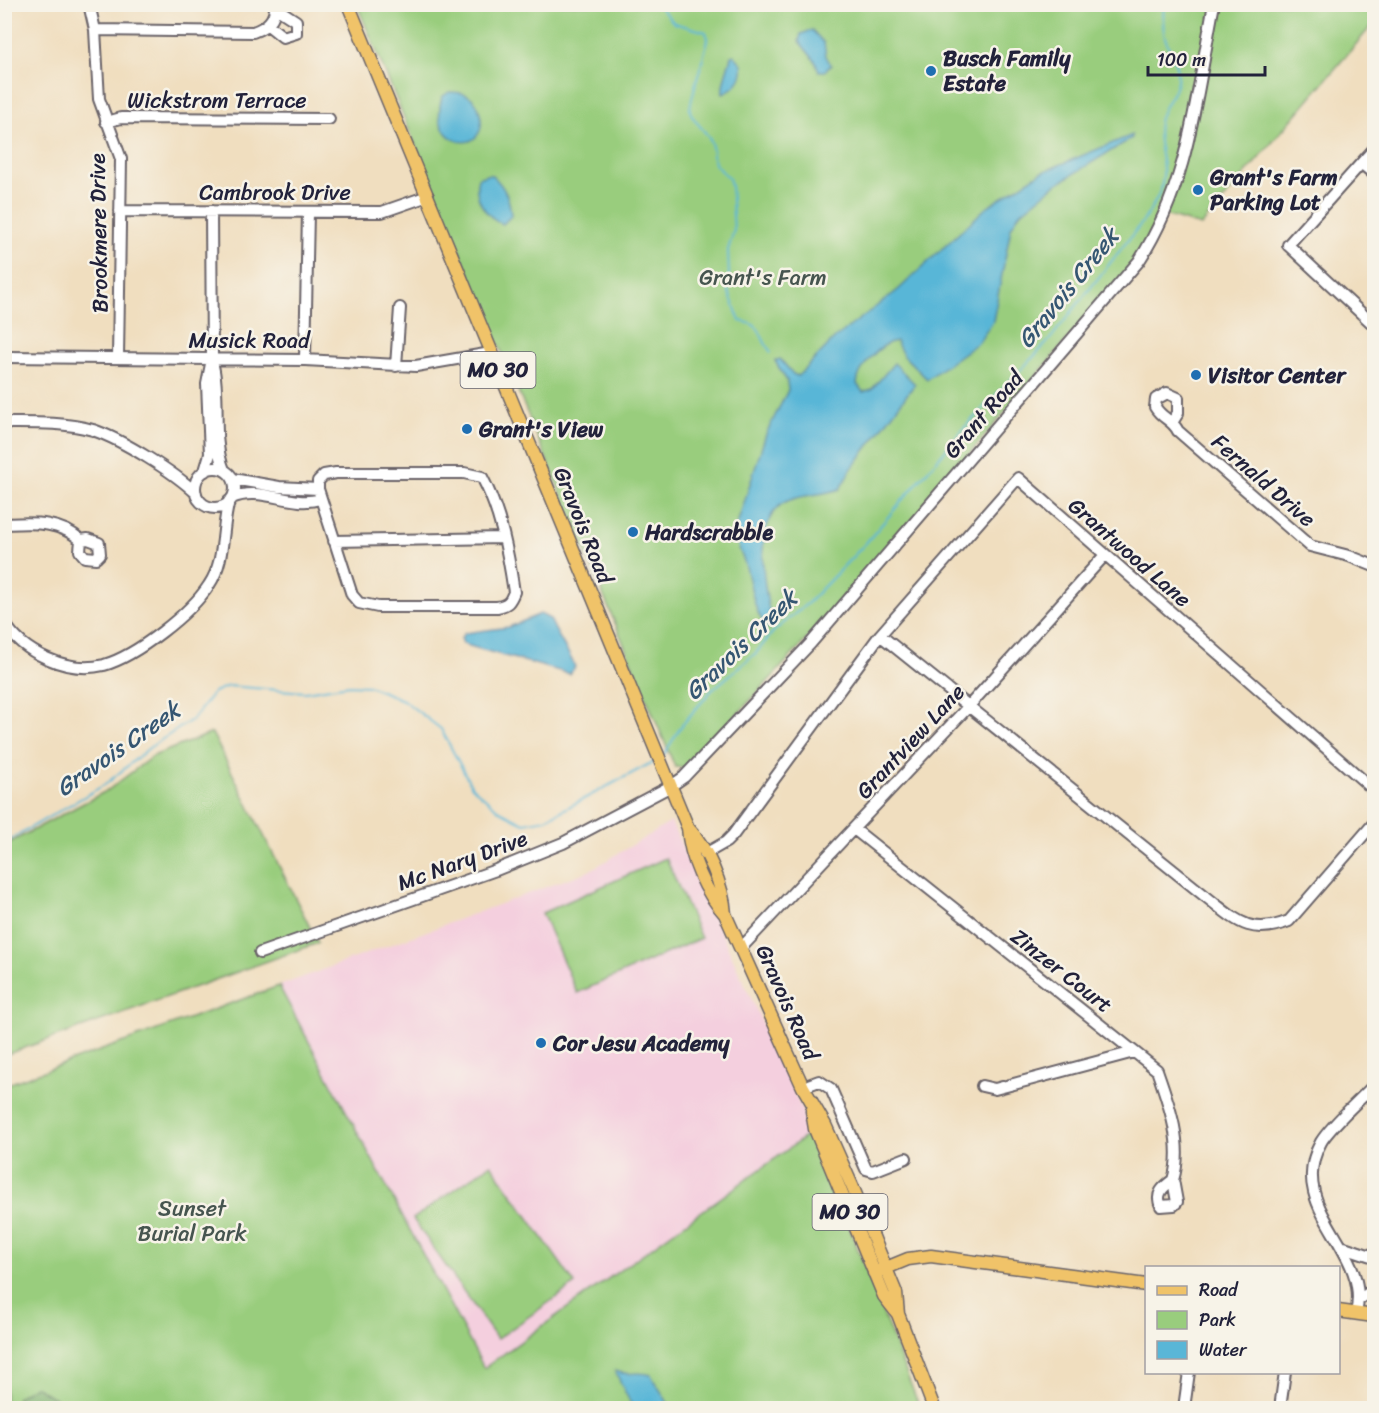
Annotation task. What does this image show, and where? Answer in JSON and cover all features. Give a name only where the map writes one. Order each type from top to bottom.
[{"type":"main road","name":"Gravois Road","points":[[348,4],[671,786],[688,828],[689,845],[714,901],[725,914],[812,1106],[825,1125],[878,1249],[884,1296],[898,1314],[934,1408]]},
{"type":"main road","name":"Gravois Road","points":[[688,828],[700,840],[724,896],[725,914]]},
{"type":"main road","name":"Gravois Road","points":[[812,1106],[815,1129],[880,1270]]},
{"type":"main road","points":[[878,1249],[908,1259]]},
{"type":"main road","points":[[880,1270],[908,1259],[924,1256],[946,1257],[1145,1285]]},
{"type":"main road","points":[[1340,1311],[1374,1316]]},
{"type":"street","name":"Brookmere Drive","points":[[89,4],[95,30],[99,99],[121,159],[118,358]]},
{"type":"street","name":"Grant Road","points":[[671,786],[701,761],[811,643],[1139,261],[1156,234],[1182,171],[1214,4]]},
{"type":"street","points":[[95,30],[253,32],[268,25],[276,8],[296,21],[296,33],[283,37],[268,25]]},
{"type":"street","name":"Wickstrom Terrace","points":[[106,122],[121,118],[329,119]]},
{"type":"street","points":[[1374,149],[1288,245],[1374,325]]},
{"type":"street","points":[[1362,164],[1374,174]]},
{"type":"street","name":"Cambrook Drive","points":[[120,211],[382,212],[428,196]]},
{"type":"street","points":[[4,622],[10,632],[33,651],[55,662],[78,666],[103,665],[134,652],[184,612],[210,585],[222,554],[223,523],[235,486],[224,470],[219,453],[217,384],[212,359],[211,211]]},
{"type":"street","points":[[304,360],[308,212]]},
{"type":"street","points":[[396,366],[400,309]]},
{"type":"street","name":"Musick Road","points":[[4,357],[304,360],[396,366],[437,364],[491,353]]},
{"type":"street","points":[[196,493],[197,481],[210,454],[207,384],[212,359]]},
{"type":"street","name":"Fernald Drive","points":[[1173,421],[1178,431],[1310,546],[1349,555],[1374,566]]},
{"type":"street","points":[[4,423],[42,424],[93,431],[179,476],[223,523]]},
{"type":"street","points":[[179,476],[212,468],[224,470]]},
{"type":"street","points":[[336,472],[476,475],[482,477],[496,507],[504,538],[514,592],[506,605],[497,607],[378,607],[359,603],[352,595],[319,494],[318,481],[324,474],[336,472]]},
{"type":"street","name":"Grantwood Lane","points":[[705,854],[726,843],[733,835],[880,635],[1018,478],[1104,556],[1374,790]]},
{"type":"street","points":[[232,479],[319,494]]},
{"type":"street","points":[[210,507],[222,506],[242,494],[254,493],[307,500],[319,494]]},
{"type":"street","points":[[4,524],[50,524],[63,528],[81,540]]},
{"type":"street","points":[[334,541],[504,538]]},
{"type":"street","name":"Grantview Lane","points":[[741,948],[968,707],[1104,556]]},
{"type":"street","points":[[880,635],[1205,896],[1249,928],[1274,927],[1289,921],[1374,823]]},
{"type":"street","name":"Mc Nary Drive","points":[[260,954],[506,866],[563,843],[671,786]]},
{"type":"street","name":"Zinzer Court","points":[[854,829],[1157,1070],[1168,1101],[1177,1154],[1173,1180]]},
{"type":"street","points":[[982,1086],[995,1089],[1134,1052]]},
{"type":"street","points":[[803,1087],[819,1081],[831,1089],[866,1169],[873,1171],[906,1158]]},
{"type":"street","points":[[1374,1085],[1322,1141],[1312,1166],[1311,1188],[1332,1235],[1344,1247],[1374,1257]]},
{"type":"street","points":[[1344,1247],[1360,1299],[1356,1313]]},
{"type":"street","points":[[1360,1299],[1374,1289]]},
{"type":"street","points":[[1184,1408],[1189,1374]]},
{"type":"street","points":[[1280,1408],[1285,1374]]},
{"type":"shaded area","name":"Cor Jesu Academy","points":[[671,822],[812,1132],[484,1368],[279,986],[589,871]]},
{"type":"green space","name":"Grant's Farm","points":[[1374,4],[1374,23],[1201,226],[1161,214],[1134,262],[858,582],[686,768],[675,767],[357,5]]},
{"type":"green space","points":[[212,733],[318,943],[5,1055],[5,845],[108,790],[153,756]]},
{"type":"green space","points":[[666,858],[701,938],[577,993],[542,913]]},
{"type":"green space","name":"Sunset Burial Park","points":[[279,986],[484,1368],[812,1132],[920,1408],[5,1408],[5,1085]]},
{"type":"green space","points":[[491,1164],[575,1284],[497,1339],[413,1219]]},
{"type":"green space","points":[[35,1386],[70,1408],[15,1408],[17,1397]]},
{"type":"water","points":[[812,30],[824,43],[826,56],[831,65],[825,71],[819,71],[815,61],[799,41],[801,34]]},
{"type":"water","points":[[734,55],[742,64],[742,74],[732,88],[723,93],[731,56]]},
{"type":"water","points":[[449,92],[468,95],[477,105],[481,125],[477,135],[470,141],[460,141],[451,137],[443,128],[440,115],[442,97]]},
{"type":"water","points":[[1132,135],[1132,138],[1055,185],[1019,214],[1011,228],[993,321],[979,342],[927,379],[903,355],[896,341],[883,346],[871,357],[858,378],[857,384],[863,392],[872,389],[894,363],[915,384],[852,468],[840,489],[790,500],[777,508],[769,520],[763,553],[763,572],[771,620],[769,629],[756,608],[735,531],[766,434],[788,390],[787,381],[775,361],[780,359],[793,374],[798,376],[836,337],[898,290],[988,206],[1040,173]]},
{"type":"water","points":[[492,175],[497,180],[508,199],[511,216],[503,224],[486,211],[479,199],[478,178]]},
{"type":"water","points":[[540,614],[550,619],[575,667],[570,674],[463,644],[461,638],[465,633],[509,627]]},
{"type":"water","points":[[615,1371],[651,1375],[671,1408],[633,1408]]},
{"type":"waterway","points":[[657,4],[674,23],[706,32],[708,39],[690,111],[711,141],[715,165],[729,178],[731,186],[734,230],[728,250],[729,274],[726,285],[740,321],[757,328],[771,352]]},
{"type":"waterway","name":"Gravois Creek","points":[[663,756],[682,725],[712,690],[756,653],[773,632],[809,602],[865,544],[966,426],[1047,343],[1144,220],[1161,190],[1163,169],[1158,138],[1159,125],[1162,112],[1174,90],[1177,78],[1175,63],[1164,33],[1164,4]]},
{"type":"waterway","name":"Gravois Creek","points":[[4,843],[106,784],[149,748],[193,719],[214,692],[228,686],[305,692],[349,685],[369,686],[403,700],[441,729],[472,787],[500,811],[524,823],[546,819],[655,761]]},
{"type":"place","name":"Busch Family Estate","points":[[931,71]]},
{"type":"place","name":"Grant's Farm Parking Lot","points":[[1198,190]]},
{"type":"place","name":"Visitor Center","points":[[1196,375]]},
{"type":"place","name":"Grant's View","points":[[467,429]]},
{"type":"place","name":"Hardscrabble","points":[[633,532]]},
{"type":"place","name":"Cor Jesu Academy","points":[[541,1043]]}]
